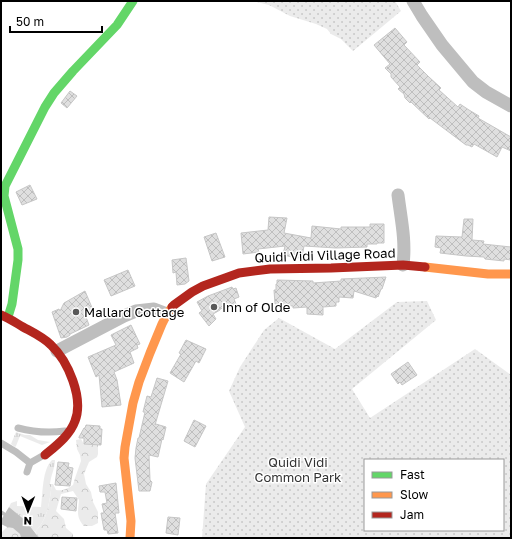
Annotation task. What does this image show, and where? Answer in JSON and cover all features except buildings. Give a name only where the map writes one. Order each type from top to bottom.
[{"type":"street","points":[[45,455],[64,439],[71,430],[79,405],[77,393],[68,369],[57,351],[32,331],[4,316],[12,304],[18,260],[17,244],[4,196],[5,186],[45,107],[54,93],[117,25],[133,1]]},
{"type":"street","points":[[413,1],[442,45],[473,82],[486,92],[511,106]]},
{"type":"street","points":[[398,195],[404,234],[403,265]]},
{"type":"street","name":"Quidi Vidi Village Road","points":[[130,538],[131,521],[124,458],[132,411],[139,382],[167,314],[174,305],[192,292],[203,286],[239,273],[270,269],[403,265],[488,274],[511,274]]},
{"type":"street","points":[[57,351],[136,311],[154,309],[167,314]]},
{"type":"lane","points":[[18,428],[29,431],[46,432],[71,430]]},
{"type":"lane","points":[[1,443],[30,463]]},
{"type":"lane","points":[[28,472],[30,463],[45,455]]},
{"type":"green space","points":[[253,1],[395,1],[401,11],[353,51],[341,39],[331,34],[327,29],[290,16],[269,5]]},
{"type":"green space","name":"Quidi Vidi Common Park","points":[[427,301],[436,320],[352,389],[370,418],[475,349],[511,375],[511,538],[202,538],[206,484],[245,427],[229,391],[240,367],[264,330],[279,318],[335,349],[397,302]]},
{"type":"green space","points":[[16,432],[30,435],[38,440],[50,442],[42,445],[20,436],[15,447],[11,444]]},
{"type":"green space","points":[[81,439],[84,444],[98,445],[97,457],[89,462],[84,474],[86,484],[91,492],[93,502],[98,512],[98,523],[92,526],[84,526],[79,517],[79,500],[73,491],[61,494],[56,511],[64,519],[66,528],[73,534],[73,538],[39,538],[35,532],[46,515],[52,484],[56,490],[69,488],[73,485],[81,461],[76,440]]},
{"type":"green space","points":[[52,460],[55,460],[55,463],[50,484],[52,484],[48,507],[43,521],[35,532],[9,507],[11,503],[17,501],[17,506],[41,507],[46,470]]},
{"type":"green space","points":[[7,527],[13,527],[20,534],[21,538],[1,538],[1,533]]},
{"type":"shaded area","points":[[9,507],[26,521],[39,538],[21,538],[20,534],[13,528],[1,524],[1,520]]},
{"type":"traffic: fast","points":[[8,317],[12,304],[18,249],[4,196],[5,186],[45,107],[54,93],[117,25],[133,1]]},
{"type":"traffic: slow","points":[[425,267],[488,274],[511,274]]},
{"type":"traffic: slow","points":[[130,538],[131,521],[124,458],[125,447],[133,403],[139,382],[162,324],[172,307]]},
{"type":"traffic: jam","points":[[172,307],[192,292],[203,286],[239,273],[270,269],[403,265],[425,267]]},
{"type":"traffic: jam","points":[[1,315],[48,342],[63,360],[73,380],[77,402],[75,421],[70,431],[45,455]]},
{"type":"place","name":"Inn of Olde","points":[[214,307]]},
{"type":"place","name":"Mallard Cottage","points":[[76,312]]}]
